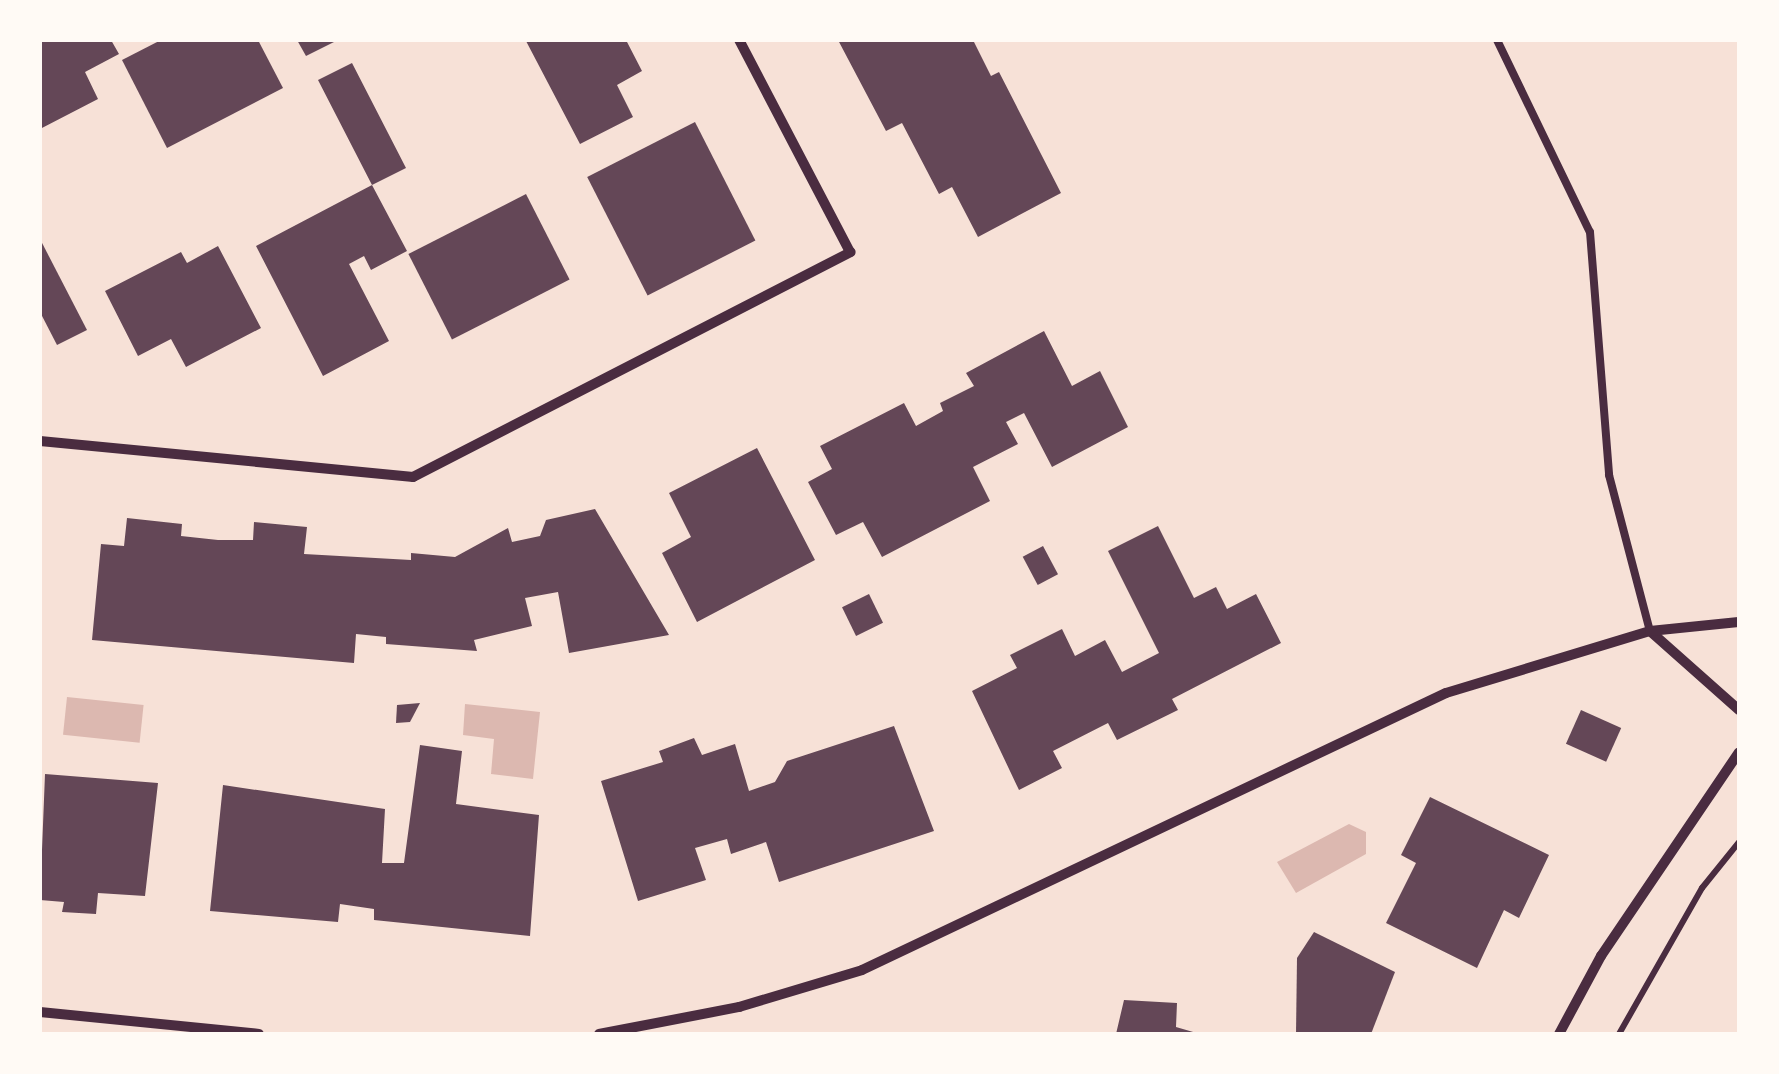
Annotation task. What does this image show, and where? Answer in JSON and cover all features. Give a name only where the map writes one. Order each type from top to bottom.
[{"type":"street","points":[[40,440],[413,477],[850,252],[739,40]]},
{"type":"street","points":[[598,1034],[740,1007],[862,970],[1446,692],[1650,631],[1739,622]]},
{"type":"street","points":[[1650,631],[1739,710]]},
{"type":"street","points":[[1560,1034],[1601,956],[1739,752]]},
{"type":"street","points":[[40,1012],[258,1034]]},
{"type":"lane","points":[[1498,40],[1590,232],[1609,475],[1650,631]]},
{"type":"path","points":[[1619,1034],[1702,888],[1739,842]]},
{"type":"shaded area","points":[[67,697],[144,705],[140,743],[63,735]]},
{"type":"shaded area","points":[[465,704],[540,712],[533,779],[491,774],[494,739],[463,735]]},
{"type":"shaded area","points":[[1349,824],[1366,832],[1366,854],[1296,893],[1277,862]]},
{"type":"building","points":[[40,40],[111,40],[119,54],[85,72],[98,99],[40,129]]},
{"type":"building","points":[[161,40],[258,40],[283,88],[167,148],[122,60]]},
{"type":"building","points":[[297,40],[338,40],[306,56]]},
{"type":"building","points":[[626,40],[642,71],[617,85],[633,117],[580,144],[526,41]]},
{"type":"building","points":[[838,40],[973,40],[991,76],[999,72],[1061,193],[978,237],[952,187],[939,194],[902,123],[886,131]]},
{"type":"building","points":[[352,63],[406,168],[372,185],[318,80]]},
{"type":"building","points":[[695,122],[755,241],[648,295],[587,177]]},
{"type":"building","points":[[372,185],[407,251],[371,270],[364,256],[349,264],[389,341],[323,376],[256,246]]},
{"type":"building","points":[[526,194],[570,280],[452,339],[408,254]]},
{"type":"building","points":[[40,239],[87,330],[57,345],[40,312]]},
{"type":"building","points":[[218,246],[261,328],[186,367],[171,339],[138,356],[105,291],[181,252],[187,263]]},
{"type":"building","points":[[1044,331],[1072,386],[1100,371],[1128,427],[1052,467],[1024,413],[1006,422],[1018,444],[973,467],[990,501],[882,557],[863,522],[836,535],[808,482],[832,469],[820,446],[904,403],[916,426],[943,411],[940,403],[974,386],[966,373]]},
{"type":"building","points":[[757,448],[815,560],[697,622],[662,553],[691,537],[669,493]]},
{"type":"building","points":[[595,509],[669,635],[569,653],[558,592],[525,598],[532,626],[474,640],[477,651],[386,644],[386,637],[356,634],[354,663],[92,640],[101,544],[124,546],[127,518],[182,524],[181,536],[218,540],[253,540],[254,522],[307,527],[304,554],[411,560],[411,553],[455,557],[508,528],[512,542],[540,536],[546,520]]},
{"type":"building","points":[[1158,526],[1194,598],[1216,587],[1227,609],[1256,594],[1281,643],[1172,699],[1178,710],[1117,740],[1108,723],[1053,751],[1062,768],[1019,790],[972,691],[1017,668],[1010,655],[1062,629],[1075,656],[1105,640],[1122,672],[1159,653],[1108,551]]},
{"type":"building","points":[[1043,546],[1058,574],[1038,585],[1023,557]]},
{"type":"building","points":[[869,594],[883,623],[856,636],[842,607]]},
{"type":"building","points":[[420,703],[410,722],[396,723],[397,705]]},
{"type":"building","points":[[1581,710],[1621,728],[1606,762],[1566,744]]},
{"type":"building","points":[[894,726],[934,831],[779,882],[766,842],[731,854],[727,839],[695,848],[706,880],[638,901],[601,781],[663,762],[659,751],[694,738],[702,755],[735,744],[749,791],[775,782],[787,761]]},
{"type":"building","points":[[420,745],[462,751],[456,804],[539,815],[530,936],[374,920],[374,909],[340,904],[338,922],[210,911],[223,785],[385,809],[382,863],[404,863]]},
{"type":"building","points":[[45,774],[158,783],[145,896],[98,893],[96,914],[62,912],[64,902],[40,900]]},
{"type":"building","points":[[1430,797],[1549,855],[1519,918],[1504,910],[1477,968],[1386,923],[1416,863],[1401,855]]},
{"type":"building","points":[[1314,932],[1395,972],[1371,1034],[1296,1034],[1297,958]]},
{"type":"building","points":[[1124,1000],[1177,1003],[1176,1027],[1200,1034],[1116,1034]]}]
